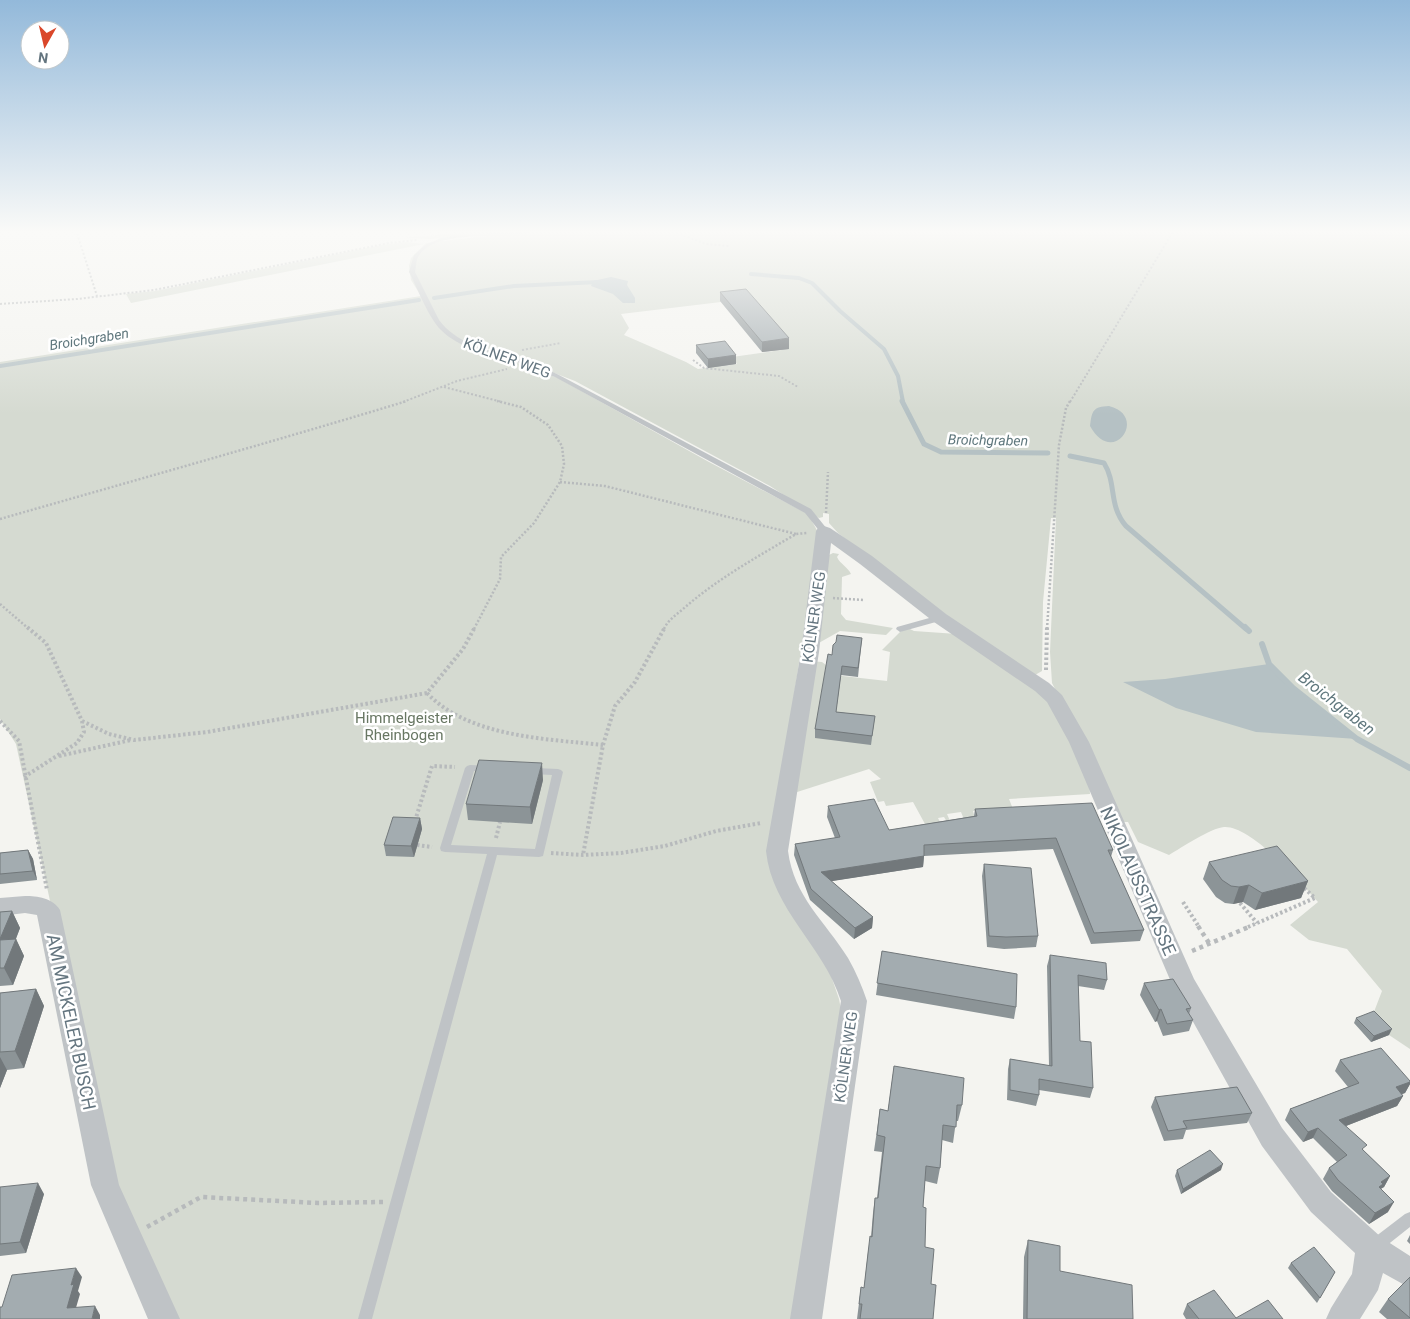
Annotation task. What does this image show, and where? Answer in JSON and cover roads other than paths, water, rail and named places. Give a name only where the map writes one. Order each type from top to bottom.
[{"type":"street","name":"NIKOLAUSSTRASSE","points":[[824,531],[940,618],[1042,687],[1055,699],[1079,742],[1183,982],[1272,1137],[1320,1202],[1371,1248],[1410,1273]]},
{"type":"street","name":"KÖLNER WEG","points":[[806,1319],[854,1001],[851,989],[838,962],[792,896],[780,870],[777,852],[818,597],[824,531]]},
{"type":"street","points":[[0,907],[29,904],[48,910]]},
{"type":"street","name":"AM MICKELER BUSCH","points":[[48,910],[106,1185],[164,1319]]},
{"type":"street","points":[[1342,1319],[1367,1279],[1371,1248]]},
{"type":"lane","name":"KÖLNER WEG","points":[[422,292],[436,320],[455,339],[470,346],[527,363],[586,390],[808,512],[824,531]]},
{"type":"lane","points":[[900,629],[940,618]]},
{"type":"lane","points":[[470,768],[558,772],[539,853],[493,851],[445,848],[470,768]]},
{"type":"lane","points":[[365,1319],[493,851]]},
{"type":"lane","points":[[1371,1248],[1410,1220]]},
{"type":"waterway","name":"Broichgraben","points":[[434,298],[477,292]]},
{"type":"waterway","name":"Broichgraben","points":[[821,292],[884,349],[898,376],[903,402]]},
{"type":"waterway","name":"Broichgraben","points":[[0,366],[419,300]]},
{"type":"waterway","name":"Broichgraben","points":[[902,401],[924,444],[941,452],[1048,453]]},
{"type":"waterway","name":"Broichgraben","points":[[1070,456],[1104,463],[1108,471],[1117,510],[1126,526],[1246,629]]},
{"type":"waterway","name":"Broichgraben","points":[[1245,627],[1249,631]]},
{"type":"waterway","name":"Broichgraben","points":[[1262,644],[1269,664],[1293,688],[1357,739],[1410,768]]},
{"type":"park label","name":"Himmelgeister Rheinbogen","points":[[404,726]]}]
